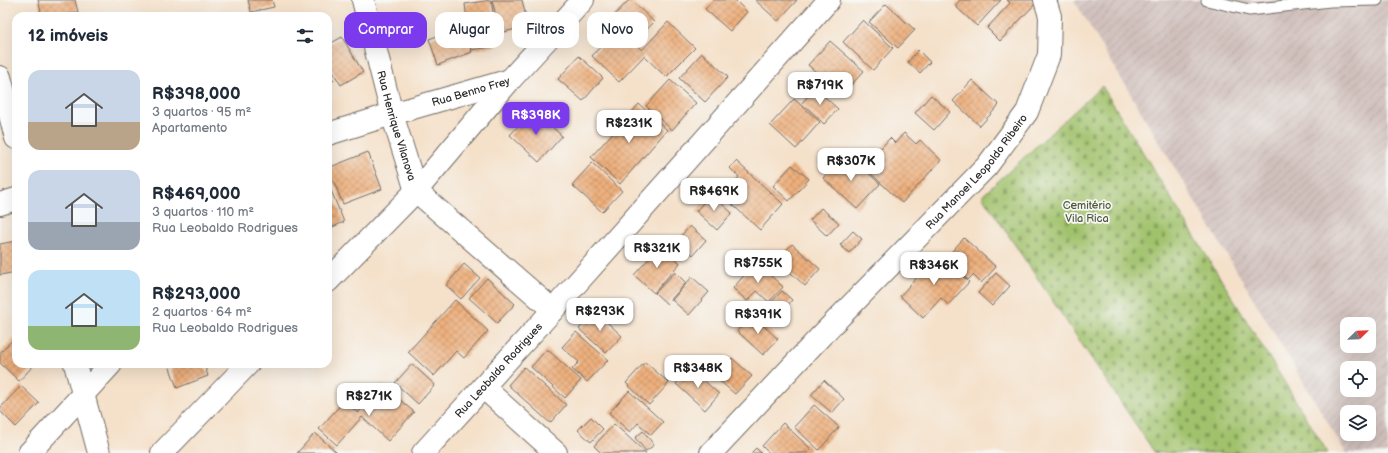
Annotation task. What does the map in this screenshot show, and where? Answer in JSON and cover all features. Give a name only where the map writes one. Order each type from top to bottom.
[{"type":"street","name":"Rua Henrique Vilanova","points":[[363,0],[392,114],[416,191],[553,310]]},
{"type":"street","name":"Rua Benno Frey","points":[[332,133],[510,80],[583,0]]},
{"type":"street","name":"Rua Leobaldo Rodrigues","points":[[423,453],[553,310],[829,0]]},
{"type":"street","name":"Rua Manoel Leopoldo Ribeiro","points":[[711,453],[820,337],[987,166],[1027,112],[1049,55],[1050,16],[1045,0]]},
{"type":"street","points":[[0,76],[12,122]]},
{"type":"street","points":[[332,277],[416,191],[510,80]]},
{"type":"street","points":[[0,204],[12,200]]},
{"type":"street","points":[[76,368],[99,453]]},
{"type":"street","points":[[29,453],[108,368]]},
{"type":"street","points":[[162,453],[244,368]]},
{"type":"street","points":[[482,387],[556,453]]},
{"type":"lane","points":[[1207,0],[1249,10],[1330,1],[1378,0]]},
{"type":"shaded area","points":[[1074,0],[1388,0],[1388,453],[1346,453]]},
{"type":"green space","name":"Cemitério Vila Rica","points":[[1102,86],[1328,453],[1155,453],[982,196]]},
{"type":"building","points":[[38,0],[75,0],[78,12],[41,12]]},
{"type":"building","points":[[248,0],[272,0],[274,7],[251,12]]},
{"type":"building","points":[[491,0],[493,12],[466,12],[465,4]]},
{"type":"building","points":[[492,0],[522,0],[525,12],[512,12],[512,30],[504,32],[504,12],[495,12]]},
{"type":"building","points":[[629,0],[631,0],[644,12],[618,12]]},
{"type":"building","points":[[713,0],[735,0],[747,12],[730,31],[705,9]]},
{"type":"building","points":[[755,0],[797,0],[778,21]]},
{"type":"building","points":[[960,0],[1001,0],[977,26],[955,6]]},
{"type":"building","points":[[1007,0],[1033,0],[1036,3],[1000,41],[987,28],[1010,3]]},
{"type":"building","points":[[886,4],[915,30],[898,48],[869,22]]},
{"type":"building","points":[[648,16],[654,22],[648,28]]},
{"type":"building","points":[[863,20],[893,48],[873,70],[843,42]]},
{"type":"building","points":[[668,22],[695,48],[666,77],[644,56],[619,82],[592,56],[599,48],[640,48],[642,50],[644,48],[648,48],[648,44]]},
{"type":"building","points":[[342,37],[344,40],[344,48],[349,48],[363,72],[341,85],[332,70],[332,43]]},
{"type":"building","points":[[435,37],[435,48],[470,48],[472,52],[438,65],[429,39]]},
{"type":"building","points":[[830,41],[864,71],[842,95],[808,65]]},
{"type":"building","points":[[471,48],[484,48],[471,50]]},
{"type":"building","points":[[918,50],[930,62],[920,73],[908,62]]},
{"type":"building","points":[[702,53],[728,77],[705,102],[679,78]]},
{"type":"building","points":[[579,56],[603,78],[583,101],[558,79]]},
{"type":"building","points":[[670,80],[696,103],[672,130],[646,106]]},
{"type":"building","points":[[972,80],[999,105],[980,126],[953,101]]},
{"type":"building","points":[[815,88],[838,109],[824,124],[802,103]]},
{"type":"building","points":[[931,95],[950,112],[934,130],[915,113]]},
{"type":"building","points":[[794,99],[820,122],[796,149],[770,125]]},
{"type":"building","points":[[639,104],[667,130],[620,184],[591,157]]},
{"type":"building","points":[[533,110],[562,136],[539,162],[510,135]]},
{"type":"building","points":[[904,133],[916,144],[920,140],[941,160],[902,203],[864,167],[890,138],[895,143]]},
{"type":"building","points":[[368,152],[382,189],[343,204],[332,178],[332,166]]},
{"type":"building","points":[[844,155],[860,169],[862,167],[880,184],[857,209],[823,178]]},
{"type":"building","points":[[736,161],[783,204],[760,230],[722,195],[739,177],[730,168]]},
{"type":"building","points":[[592,163],[622,191],[602,212],[572,185]]},
{"type":"building","points":[[792,165],[809,179],[789,201],[773,186]]},
{"type":"building","points":[[332,193],[344,222],[332,227]]},
{"type":"building","points":[[711,194],[732,213],[717,230],[696,211]]},
{"type":"building","points":[[821,208],[839,223],[827,236],[810,220]]},
{"type":"building","points":[[690,226],[706,240],[693,255],[677,240]]},
{"type":"building","points":[[853,231],[862,239],[849,253],[840,245]]},
{"type":"building","points":[[964,238],[996,267],[981,283],[973,275],[968,280],[945,259]]},
{"type":"building","points":[[12,242],[12,273],[0,275],[0,244]]},
{"type":"building","points":[[792,244],[820,269],[805,286],[777,260]]},
{"type":"building","points":[[661,245],[680,263],[654,293],[634,275]]},
{"type":"building","points":[[938,254],[969,282],[948,305],[941,298],[923,318],[900,296]]},
{"type":"building","points":[[756,262],[783,287],[769,302],[757,291],[747,301],[733,288]]},
{"type":"building","points":[[464,264],[480,278],[461,299],[446,285]]},
{"type":"building","points":[[675,272],[686,283],[667,304],[655,293]]},
{"type":"building","points":[[996,273],[1010,286],[992,306],[978,293]]},
{"type":"building","points":[[692,277],[709,292],[689,315],[672,300]]},
{"type":"building","points":[[487,278],[515,304],[497,323],[469,298]]},
{"type":"building","points":[[782,291],[792,300],[777,317],[767,307]]},
{"type":"building","points":[[455,300],[488,331],[464,358],[456,351],[434,376],[408,352]]},
{"type":"building","points":[[595,311],[622,336],[606,353],[579,329]]},
{"type":"building","points":[[752,315],[778,339],[763,355],[737,331]]},
{"type":"building","points":[[576,332],[608,360],[587,382],[572,369],[579,362],[562,347]]},
{"type":"building","points":[[12,340],[12,368],[31,368],[19,381],[0,363],[0,353]]},
{"type":"building","points":[[547,349],[581,380],[565,398],[531,367]]},
{"type":"building","points":[[732,358],[752,376],[735,394],[715,377]]},
{"type":"building","points":[[645,362],[669,383],[649,405],[626,383]]},
{"type":"building","points":[[412,364],[435,385],[418,404],[395,383]]},
{"type":"building","points":[[524,367],[566,405],[550,423],[508,385]]},
{"type":"building","points":[[170,368],[205,368],[208,376],[177,388]]},
{"type":"building","points":[[690,368],[719,394],[705,410],[676,384]]},
{"type":"building","points":[[824,380],[844,399],[832,413],[811,395]]},
{"type":"building","points":[[383,385],[414,412],[388,441],[362,417],[337,445],[319,429],[344,401],[358,413]]},
{"type":"building","points":[[21,386],[39,403],[16,427],[0,411],[0,408]]},
{"type":"building","points":[[629,391],[663,422],[651,435],[638,423],[630,432],[609,413]]},
{"type":"building","points":[[814,405],[839,427],[819,450],[794,427]]},
{"type":"building","points":[[591,417],[603,429],[591,442],[578,430]]},
{"type":"building","points":[[783,423],[811,449],[807,453],[769,453],[762,446]]},
{"type":"building","points":[[614,424],[646,453],[601,453],[594,446]]},
{"type":"building","points":[[643,431],[654,445],[646,451],[635,438]]},
{"type":"building","points":[[315,433],[337,453],[297,453]]},
{"type":"building","points":[[756,448],[761,453],[751,453]]}]
